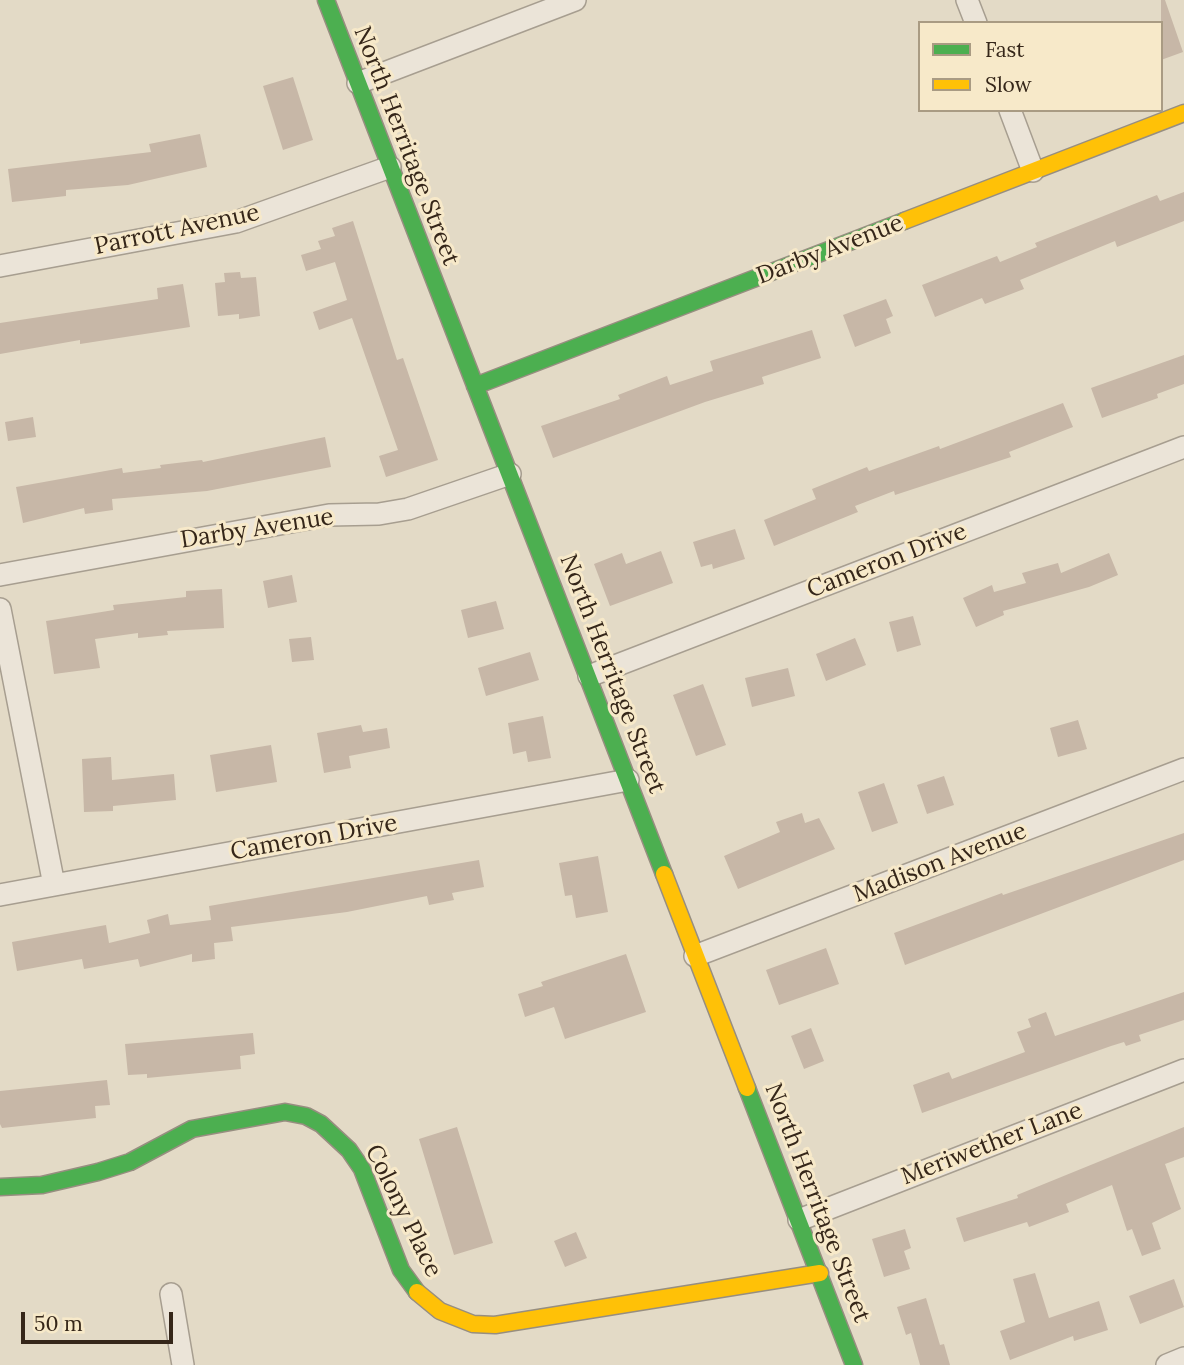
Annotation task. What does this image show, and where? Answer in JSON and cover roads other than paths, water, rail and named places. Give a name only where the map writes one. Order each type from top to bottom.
[{"type":"street","name":"North Herritage Street","points":[[326,0],[590,676],[695,956],[854,1365]]},
{"type":"street","points":[[358,83],[575,0]]},
{"type":"street","points":[[967,0],[975,21]]},
{"type":"street","points":[[1011,112],[1033,171]]},
{"type":"street","name":"Darby Avenue","points":[[475,386],[1184,113]]},
{"type":"street","name":"Parrott Avenue","points":[[0,266],[236,222],[390,167]]},
{"type":"street","name":"Cameron Drive","points":[[590,676],[1184,447]]},
{"type":"street","name":"Darby Avenue","points":[[0,575],[328,515],[379,514],[408,509],[510,474]]},
{"type":"street","points":[[0,609],[54,885]]},
{"type":"street","name":"Madison Avenue","points":[[695,956],[1184,769]]},
{"type":"street","name":"Cameron Drive","points":[[0,895],[628,780]]},
{"type":"street","name":"Meriwether Lane","points":[[799,1220],[1184,1070]]},
{"type":"street","name":"Colony Place","points":[[0,1187],[42,1185],[98,1172],[130,1162],[192,1129],[285,1112],[306,1116],[321,1124],[349,1150],[362,1169],[401,1270],[411,1287],[440,1311],[473,1324],[495,1325],[537,1320],[820,1273]]},
{"type":"street","points":[[171,1294],[183,1365]]},
{"type":"street","points":[[1167,1365],[1184,1358]]}]
